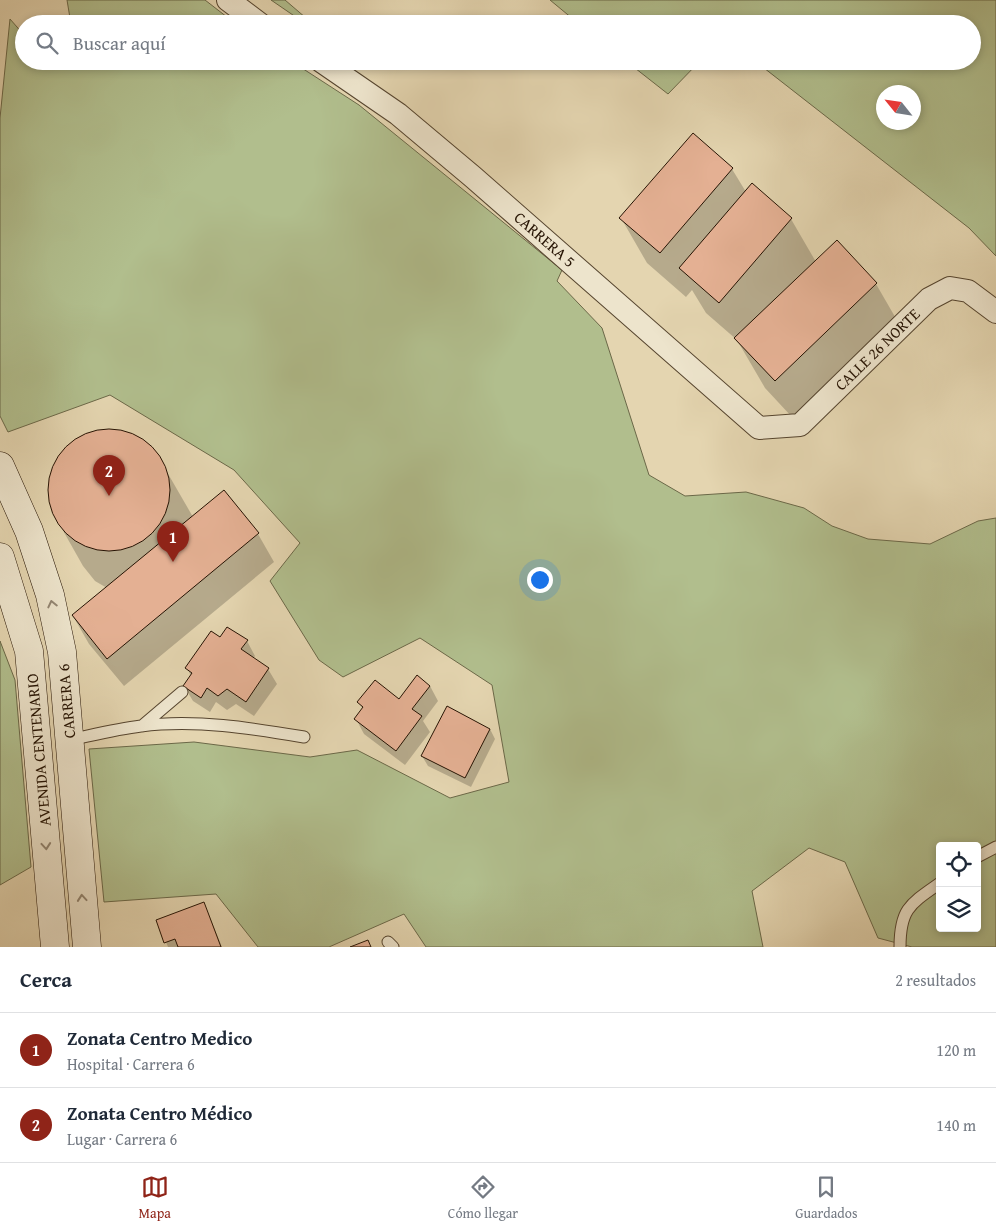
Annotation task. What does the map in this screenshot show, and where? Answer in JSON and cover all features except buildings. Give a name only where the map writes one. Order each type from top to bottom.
[{"type":"main road","name":"CARRERA 6","points":[[0,466],[29,531],[50,595],[62,652],[87,947]]},
{"type":"main road","name":"AVENIDA CENTENARIO","points":[[0,557],[29,650],[55,947]]},
{"type":"main road","points":[[0,599],[16,623],[29,650]]},
{"type":"street","points":[[228,0],[248,15]]},
{"type":"street","name":"CARRERA 5","points":[[334,70],[398,114],[451,158],[685,361],[759,428]]},
{"type":"street","name":"CALLE 26 NORTE","points":[[759,428],[800,425],[929,299],[950,288],[968,291],[996,312]]},
{"type":"lane","points":[[142,726],[182,692]]},
{"type":"lane","points":[[70,740],[142,726],[199,724],[304,737]]},
{"type":"lane","points":[[981,856],[996,847]]},
{"type":"lane","points":[[900,947],[900,924],[912,902],[936,886]]},
{"type":"green space","points":[[67,0],[205,0],[224,15],[70,15]]},
{"type":"green space","points":[[271,0],[285,0],[302,15],[293,15]]},
{"type":"green space","points":[[550,0],[996,0],[996,256],[969,228],[767,70],[981,70],[981,15],[568,15]]},
{"type":"green space","points":[[10,19],[15,25],[15,70],[305,70],[359,105],[562,270],[557,281],[602,328],[649,475],[685,496],[746,492],[804,508],[832,526],[868,539],[930,544],[978,521],[996,518],[996,947],[912,947],[878,938],[845,862],[809,848],[752,891],[763,947],[426,947],[404,914],[329,947],[258,947],[216,894],[104,902],[89,749],[194,742],[310,757],[357,750],[450,798],[509,782],[492,685],[420,638],[343,677],[319,660],[270,581],[300,543],[234,470],[110,395],[8,432],[0,416],[0,118]]},
{"type":"green space","points":[[637,70],[691,70],[668,94]]},
{"type":"green space","points":[[0,641],[15,680],[31,867],[0,885]]},
{"type":"place","name":"Zonata Centro Médico","points":[[109,496]]},
{"type":"place","name":"Zonata Centro Medico","points":[[173,562]]}]
